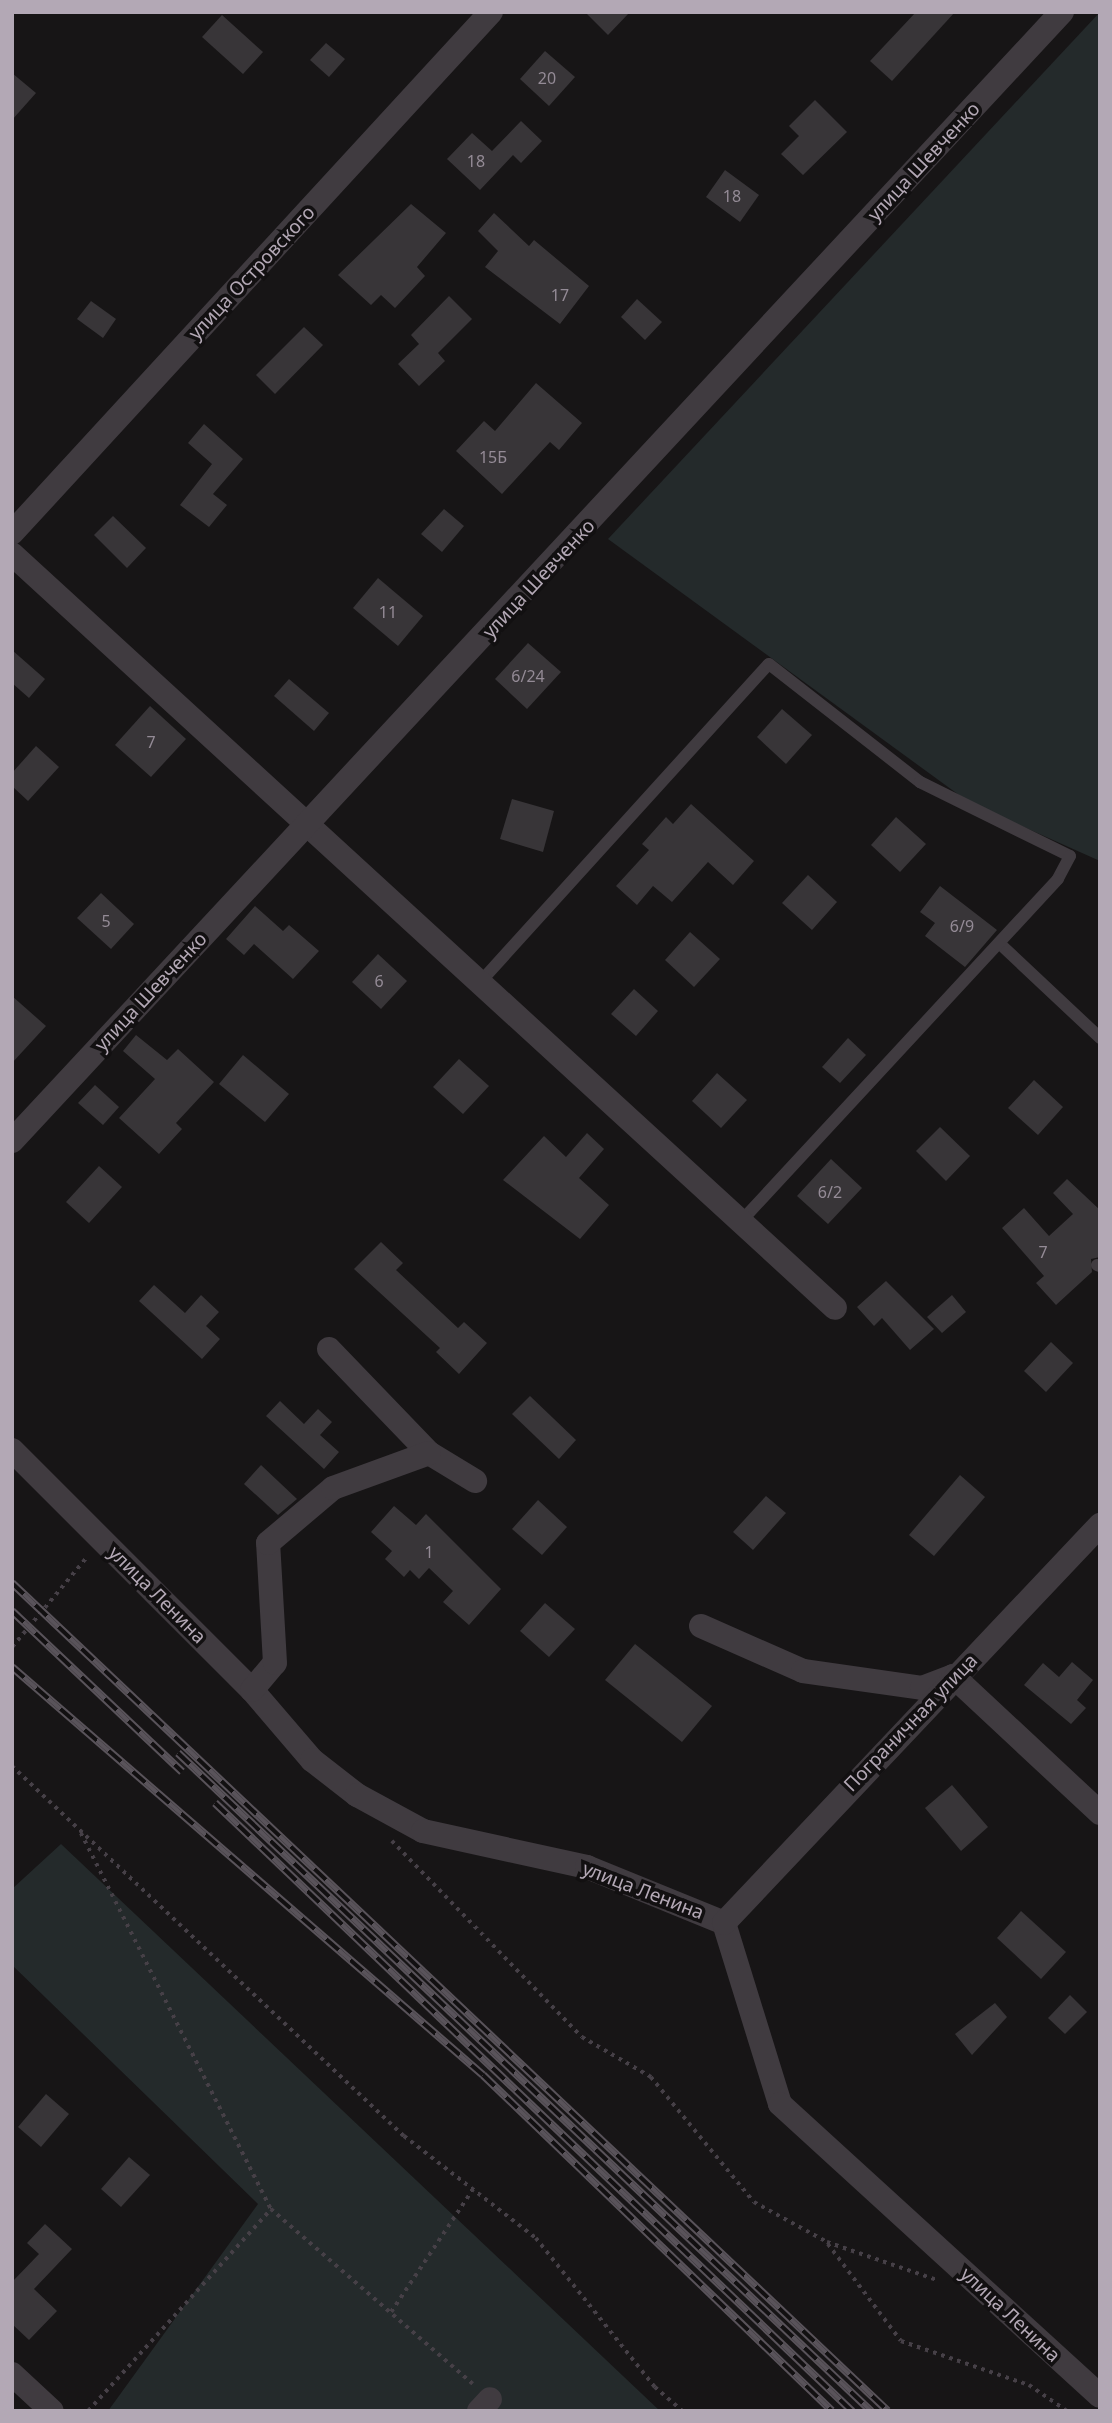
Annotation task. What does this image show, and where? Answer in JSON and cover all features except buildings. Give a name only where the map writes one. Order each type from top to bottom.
[{"type":"street","name":"улица Островского","points":[[12,533],[491,12]]},
{"type":"street","name":"улица Шевченко","points":[[12,1141],[1062,12]]},
{"type":"street","points":[[12,554],[835,1308]]},
{"type":"street","points":[[329,1349],[429,1453],[475,1481]]},
{"type":"street","name":"улица Ленина","points":[[12,1450],[252,1690],[312,1760],[357,1796],[422,1831],[587,1867],[724,1923],[780,2104],[1100,2396]]},
{"type":"street","points":[[252,1690],[275,1663],[268,1543],[333,1488],[429,1453]]},
{"type":"street","name":"Пограничная улица","points":[[724,1923],[953,1676],[1100,1525]]},
{"type":"street","points":[[701,1626],[803,1671],[922,1688],[953,1676],[1100,1813]]},
{"type":"street","points":[[12,2374],[52,2411]]},
{"type":"lane","points":[[483,979],[769,664],[920,782],[1070,856],[1058,879],[740,1223]]},
{"type":"lane","points":[[999,943],[1100,1038]]},
{"type":"path","points":[[12,1647],[103,1539]]},
{"type":"path","points":[[12,1638],[17,1642]]},
{"type":"path","points":[[12,1766],[404,2136],[475,2186],[536,2238],[656,2387],[683,2411]]},
{"type":"path","points":[[80,1830],[130,1940],[271,2208],[391,2312],[484,2405]]},
{"type":"path","points":[[388,1836],[582,2037],[651,2077],[754,2202],[827,2242],[941,2281]]},
{"type":"path","points":[[391,2312],[475,2186]]},
{"type":"path","points":[[88,2411],[271,2208]]},
{"type":"path","points":[[827,2242],[901,2341],[1028,2385],[1068,2411]]},
{"type":"shaded area","points":[[1100,12],[1100,861],[970,803],[608,539]]},
{"type":"shaded area","points":[[61,1844],[660,2411],[108,2411],[258,2204],[12,1965],[12,1889]]},
{"type":"railway","points":[[12,1583],[888,2411]]},
{"type":"railway","points":[[12,1611],[182,1772]]},
{"type":"railway","points":[[12,1667],[483,2075],[832,2411]]},
{"type":"railway","points":[[178,1753],[871,2411]]},
{"type":"railway","points":[[215,1803],[852,2411]]}]
